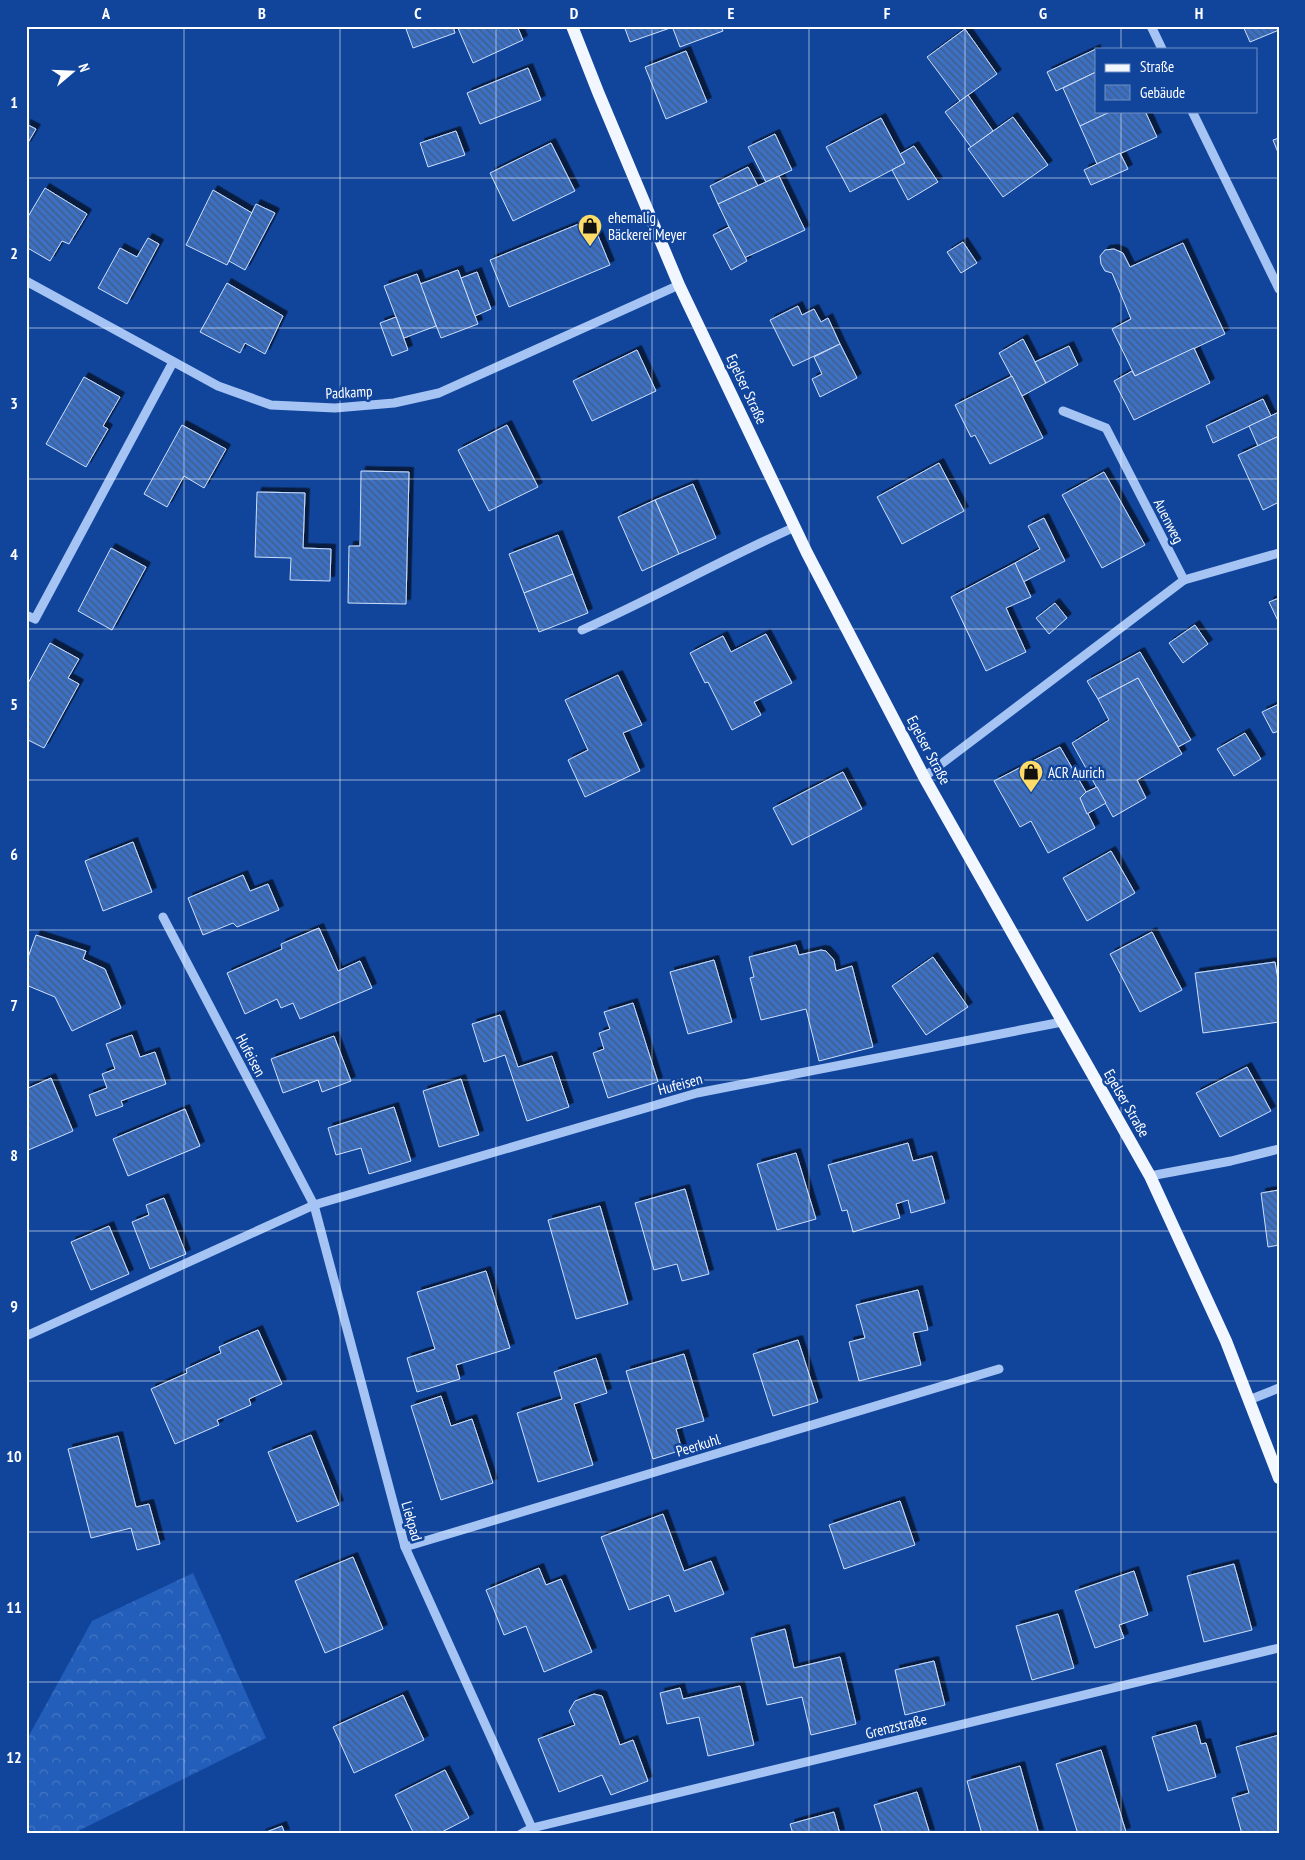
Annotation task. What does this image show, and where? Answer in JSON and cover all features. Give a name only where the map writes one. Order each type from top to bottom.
[{"type":"main road","name":"Egelser Straße","points":[[572,26],[680,285],[795,527],[924,777],[1150,1176],[1226,1341],[1279,1478]]},
{"type":"street","points":[[1151,26],[1162,48]]},
{"type":"street","points":[[1192,112],[1279,288]]},
{"type":"street","name":"Padkamp","points":[[26,281],[218,386],[271,405],[335,408],[394,403],[439,392],[680,285]]},
{"type":"street","points":[[26,615],[35,619],[173,362]]},
{"type":"street","name":"Auenweg","points":[[1063,411],[1106,428],[1184,580]]},
{"type":"street","points":[[582,630],[795,527]]},
{"type":"street","points":[[924,777],[1184,580],[1279,553]]},
{"type":"street","name":"Hufeisen","points":[[163,917],[314,1205]]},
{"type":"street","name":"Hufeisen","points":[[26,1336],[314,1205],[697,1093],[1062,1022]]},
{"type":"street","points":[[1150,1176],[1279,1149]]},
{"type":"street","name":"Liekpad","points":[[314,1205],[405,1547],[532,1828]]},
{"type":"street","name":"Peerkuhl","points":[[405,1547],[999,1369]]},
{"type":"street","points":[[1249,1400],[1279,1388]]},
{"type":"street","name":"Grenzstraße","points":[[521,1834],[532,1828],[1279,1648]]},
{"type":"green space","points":[[193,1573],[266,1738],[72,1834],[26,1834],[26,1741],[92,1621]]},
{"type":"building","points":[[405,26],[453,26],[455,33],[413,48]]},
{"type":"building","points":[[457,26],[517,26],[523,40],[473,63]]},
{"type":"building","points":[[624,26],[672,26],[673,27],[630,42]]},
{"type":"building","points":[[672,26],[721,26],[723,31],[680,47]]},
{"type":"building","points":[[1243,26],[1279,26],[1279,30],[1250,42]]},
{"type":"building","points":[[965,29],[997,74],[960,101],[927,57]]},
{"type":"building","points":[[1095,49],[1095,72],[1056,91],[1047,72]]},
{"type":"building","points":[[686,51],[707,102],[666,119],[645,67]]},
{"type":"building","points":[[528,68],[541,100],[480,124],[467,93]]},
{"type":"building","points":[[1095,72],[1095,112],[1110,112],[1080,126],[1063,88]]},
{"type":"building","points":[[968,95],[993,131],[971,147],[945,112]]},
{"type":"building","points":[[1110,112],[1145,112],[1157,137],[1097,164],[1080,126]]},
{"type":"building","points":[[1013,117],[1048,165],[1003,197],[968,149]]},
{"type":"building","points":[[881,118],[905,163],[850,192],[826,147]]},
{"type":"building","points":[[26,124],[36,129],[26,146]]},
{"type":"building","points":[[456,131],[465,155],[428,167],[420,143]]},
{"type":"building","points":[[775,134],[792,170],[766,182],[748,147]]},
{"type":"building","points":[[1279,138],[1279,155],[1273,140]]},
{"type":"building","points":[[551,143],[575,191],[513,221],[490,173]]},
{"type":"building","points":[[914,146],[938,182],[908,200],[892,170],[905,163],[900,154]]},
{"type":"building","points":[[1120,153],[1128,169],[1091,185],[1084,170]]},
{"type":"building","points":[[748,167],[758,186],[718,204],[710,186]]},
{"type":"building","points":[[779,176],[805,230],[744,258],[718,204]]},
{"type":"building","points":[[45,188],[87,214],[69,244],[62,241],[50,261],[26,247],[26,220]]},
{"type":"building","points":[[213,190],[252,213],[227,265],[186,245]]},
{"type":"building","points":[[256,204],[275,213],[245,270],[229,261]]},
{"type":"building","points":[[591,219],[610,265],[509,307],[490,260]]},
{"type":"building","points":[[729,227],[747,261],[731,270],[713,235]]},
{"type":"building","points":[[148,238],[159,244],[127,304],[98,288],[120,248],[137,257]]},
{"type":"building","points":[[963,242],[977,263],[961,273],[947,252]]},
{"type":"building","points":[[1183,243],[1225,334],[1135,376],[1112,329],[1131,319],[1112,273],[1105,271],[1101,264],[1100,256],[1105,250],[1114,249],[1123,253],[1130,267]]},
{"type":"building","points":[[458,270],[478,324],[441,338],[420,284]]},
{"type":"building","points":[[477,272],[491,309],[475,316],[461,278]]},
{"type":"building","points":[[417,274],[436,326],[404,338],[384,286]]},
{"type":"building","points":[[227,283],[283,316],[265,354],[245,343],[240,353],[200,332]]},
{"type":"building","points":[[798,306],[802,315],[814,309],[821,322],[828,318],[840,344],[793,366],[770,320]]},
{"type":"building","points":[[396,317],[408,350],[392,356],[380,323]]},
{"type":"building","points":[[1023,339],[1046,383],[1022,396],[999,353]]},
{"type":"building","points":[[840,344],[857,378],[820,397],[812,379],[822,374],[814,357]]},
{"type":"building","points":[[1069,346],[1078,365],[1046,383],[1035,362]]},
{"type":"building","points":[[1194,348],[1210,383],[1134,420],[1114,381],[1132,371],[1135,376]]},
{"type":"building","points":[[637,350],[656,391],[592,421],[573,381]]},
{"type":"building","points":[[1012,376],[1043,438],[990,464],[975,435],[971,437],[955,405]]},
{"type":"building","points":[[84,377],[120,397],[103,426],[108,429],[86,467],[46,444]]},
{"type":"building","points":[[1263,399],[1271,416],[1213,443],[1206,426]]},
{"type":"building","points":[[1279,412],[1279,436],[1258,446],[1249,426]]},
{"type":"building","points":[[182,425],[226,449],[204,488],[184,476],[167,507],[144,494]]},
{"type":"building","points":[[507,425],[538,487],[489,511],[458,450]]},
{"type":"building","points":[[1279,436],[1279,502],[1263,510],[1238,455]]},
{"type":"building","points":[[939,463],[964,511],[902,544],[877,497]]},
{"type":"building","points":[[361,471],[409,472],[406,604],[348,603],[349,546],[360,546]]},
{"type":"building","points":[[1104,472],[1145,545],[1102,568],[1062,495]]},
{"type":"building","points":[[693,484],[716,538],[679,554],[655,500]]},
{"type":"building","points":[[257,492],[305,493],[303,548],[331,549],[330,581],[290,580],[291,558],[255,557]]},
{"type":"building","points":[[655,500],[679,554],[642,571],[618,517]]},
{"type":"building","points":[[1044,518],[1065,561],[1023,582],[1015,563],[1040,549],[1028,526]]},
{"type":"building","points":[[558,535],[573,574],[524,593],[509,554]]},
{"type":"building","points":[[111,548],[146,567],[112,630],[78,611]]},
{"type":"building","points":[[1015,563],[1031,597],[1006,608],[1026,652],[986,671],[951,597]]},
{"type":"building","points":[[573,574],[588,613],[539,632],[524,593]]},
{"type":"building","points":[[1279,598],[1279,623],[1269,602]]},
{"type":"building","points":[[1055,603],[1067,618],[1049,634],[1036,618]]},
{"type":"building","points":[[1195,625],[1208,644],[1183,663],[1169,643]]},
{"type":"building","points":[[766,634],[792,683],[754,702],[761,715],[732,730],[708,682],[705,683],[690,653],[723,636],[731,652]]},
{"type":"building","points":[[50,643],[79,659],[68,678],[79,684],[44,748],[26,739],[26,687]]},
{"type":"building","points":[[1140,652],[1191,740],[1178,747],[1138,678],[1098,699],[1087,681]]},
{"type":"building","points":[[618,675],[642,725],[623,733],[640,771],[585,797],[568,760],[588,750],[565,700]]},
{"type":"building","points":[[1138,678],[1182,754],[1137,780],[1146,798],[1113,817],[1072,743],[1109,720],[1098,699]]},
{"type":"building","points":[[1279,704],[1279,731],[1273,733],[1262,712]]},
{"type":"building","points":[[1245,733],[1261,759],[1234,776],[1217,749]]},
{"type":"building","points":[[1060,747],[1086,792],[1080,798],[1095,828],[1048,853],[1031,821],[1020,827],[994,781]]},
{"type":"building","points":[[843,772],[862,809],[792,845],[773,808]]},
{"type":"building","points":[[1097,787],[1106,803],[1087,814],[1080,798],[1086,792]]},
{"type":"building","points":[[133,842],[152,892],[103,911],[85,861]]},
{"type":"building","points":[[1111,851],[1135,893],[1087,921],[1063,878]]},
{"type":"building","points":[[243,875],[250,891],[268,884],[279,910],[237,927],[233,923],[203,935],[188,898]]},
{"type":"building","points":[[319,928],[338,971],[360,961],[372,988],[300,1019],[293,1003],[281,1008],[277,999],[245,1014],[227,973],[282,949],[281,944]]},
{"type":"building","points":[[1152,932],[1182,990],[1140,1012],[1110,954]]},
{"type":"building","points":[[36,935],[86,951],[83,959],[105,969],[121,1008],[72,1031],[55,997],[26,985],[26,963]]},
{"type":"building","points":[[796,945],[799,955],[821,950],[826,951],[834,960],[836,971],[852,966],[873,1047],[819,1061],[806,1009],[761,1020],[750,978],[754,977],[749,957]]},
{"type":"building","points":[[933,957],[968,1007],[926,1035],[892,986]]},
{"type":"building","points":[[714,960],[732,1022],[688,1034],[670,972]]},
{"type":"building","points":[[1275,962],[1279,986],[1279,1022],[1203,1033],[1195,973]]},
{"type":"building","points":[[633,1003],[658,1082],[608,1098],[593,1053],[604,1049],[599,1033],[610,1029],[604,1012]]},
{"type":"building","points":[[500,1015],[518,1067],[552,1056],[569,1107],[527,1121],[505,1055],[484,1062],[472,1024]]},
{"type":"building","points":[[132,1035],[140,1057],[155,1052],[166,1084],[121,1101],[123,1106],[96,1116],[89,1095],[107,1088],[102,1074],[115,1069],[106,1044]]},
{"type":"building","points":[[334,1036],[351,1081],[322,1092],[318,1080],[283,1093],[271,1059]]},
{"type":"building","points":[[1247,1067],[1271,1111],[1220,1137],[1196,1093]]},
{"type":"building","points":[[51,1078],[73,1131],[26,1151],[26,1089]]},
{"type":"building","points":[[461,1079],[479,1135],[439,1147],[423,1091]]},
{"type":"building","points":[[394,1107],[411,1161],[369,1174],[361,1148],[336,1155],[328,1128]]},
{"type":"building","points":[[185,1109],[200,1146],[128,1176],[113,1139]]},
{"type":"building","points":[[908,1143],[913,1161],[932,1156],[945,1203],[911,1213],[908,1200],[896,1204],[900,1218],[853,1232],[847,1210],[842,1211],[828,1165]]},
{"type":"building","points":[[796,1153],[816,1219],[777,1230],[757,1164]]},
{"type":"building","points":[[685,1189],[709,1274],[682,1281],[677,1264],[654,1270],[635,1203]]},
{"type":"building","points":[[1279,1190],[1279,1245],[1268,1247],[1261,1193]]},
{"type":"building","points":[[164,1198],[186,1254],[150,1269],[132,1222],[149,1215],[146,1205]]},
{"type":"building","points":[[600,1206],[628,1304],[576,1319],[548,1220]]},
{"type":"building","points":[[109,1226],[129,1274],[91,1290],[71,1242]]},
{"type":"building","points":[[486,1271],[510,1348],[456,1365],[460,1379],[417,1392],[407,1358],[435,1349],[417,1292]]},
{"type":"building","points":[[918,1290],[928,1330],[913,1333],[921,1365],[859,1381],[849,1342],[865,1338],[856,1305]]},
{"type":"building","points":[[258,1330],[282,1384],[249,1399],[251,1405],[217,1420],[219,1425],[175,1444],[151,1389],[187,1373],[186,1369],[221,1353],[219,1347]]},
{"type":"building","points":[[798,1340],[818,1402],[773,1416],[753,1354]]},
{"type":"building","points":[[684,1354],[704,1421],[676,1429],[682,1450],[653,1459],[626,1371]]},
{"type":"building","points":[[596,1358],[607,1393],[574,1404],[593,1465],[538,1482],[517,1413],[562,1399],[554,1372]]},
{"type":"building","points":[[441,1396],[451,1426],[472,1419],[493,1483],[441,1500],[411,1406]]},
{"type":"building","points":[[311,1435],[339,1505],[297,1522],[268,1452]]},
{"type":"building","points":[[118,1436],[136,1507],[149,1504],[160,1544],[137,1550],[131,1528],[91,1538],[68,1449]]},
{"type":"building","points":[[900,1501],[915,1545],[844,1569],[829,1525]]},
{"type":"building","points":[[663,1514],[684,1571],[711,1561],[724,1594],[675,1612],[669,1595],[629,1610],[601,1537]]},
{"type":"building","points":[[353,1557],[383,1629],[325,1653],[295,1581]]},
{"type":"building","points":[[1234,1564],[1252,1630],[1204,1642],[1187,1576]]},
{"type":"building","points":[[539,1568],[546,1585],[561,1579],[592,1652],[544,1672],[526,1626],[504,1635],[486,1590]]},
{"type":"building","points":[[1134,1571],[1148,1615],[1119,1625],[1124,1638],[1095,1648],[1075,1591]]},
{"type":"building","points":[[1058,1614],[1074,1668],[1032,1680],[1016,1626]]},
{"type":"building","points":[[785,1629],[794,1668],[840,1657],[856,1724],[811,1735],[802,1697],[767,1705],[751,1638]]},
{"type":"building","points":[[934,1661],[945,1705],[905,1715],[895,1670]]},
{"type":"building","points":[[740,1686],[754,1745],[708,1756],[699,1717],[667,1724],[660,1693],[680,1688],[683,1699]]},
{"type":"building","points":[[594,1694],[602,1696],[620,1745],[633,1740],[648,1781],[611,1795],[602,1775],[559,1792],[538,1739],[575,1725],[569,1711],[575,1701]]},
{"type":"building","points":[[403,1695],[424,1740],[354,1773],[333,1727]]},
{"type":"building","points":[[1196,1725],[1201,1744],[1206,1743],[1216,1777],[1168,1791],[1152,1737]]},
{"type":"building","points":[[1279,1735],[1279,1834],[1242,1834],[1232,1798],[1249,1793],[1236,1747]]},
{"type":"building","points":[[1101,1750],[1126,1832],[1120,1834],[1078,1834],[1056,1764]]},
{"type":"building","points":[[1020,1766],[1039,1834],[982,1834],[967,1781]]},
{"type":"building","points":[[445,1770],[469,1818],[438,1834],[414,1834],[395,1795]]},
{"type":"building","points":[[917,1792],[930,1834],[883,1834],[874,1805]]},
{"type":"building","points":[[834,1812],[840,1834],[793,1834],[790,1824]]},
{"type":"building","points":[[282,1826],[285,1834],[261,1834]]},
{"type":"place","name":"ehemalig Bäckerei Meyer","points":[[590,247]]},
{"type":"place","name":"ACR Aurich","points":[[1031,793]]}]
